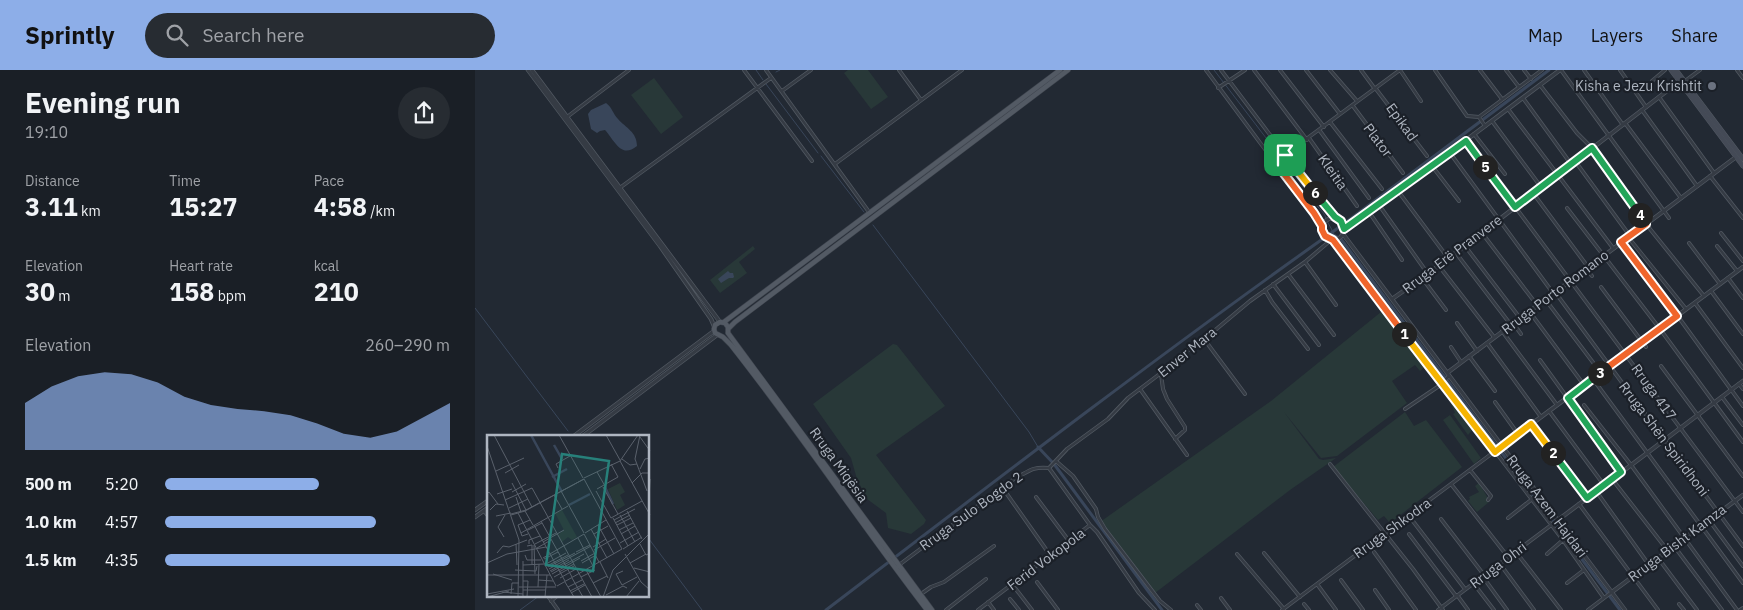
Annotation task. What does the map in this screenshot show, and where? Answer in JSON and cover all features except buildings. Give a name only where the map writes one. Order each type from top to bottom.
[{"type":"main road","points":[[717,332],[722,322],[870,214],[1061,70]]},
{"type":"main road","points":[[717,332],[728,331],[735,322],[1068,70]]},
{"type":"main road","points":[[1671,70],[1743,159]]},
{"type":"main road","points":[[1676,70],[1682,82]]},
{"type":"main road","points":[[1740,154],[1743,166]]},
{"type":"main road","name":"Rruga Miqësia","points":[[722,322],[839,483],[889,557]]},
{"type":"main road","name":"Rruga Miqësia","points":[[717,332],[731,345],[783,412],[889,557],[932,610]]},
{"type":"main road","name":"Rruga Miqësia","points":[[896,565],[927,610]]},
{"type":"street","points":[[528,70],[660,246],[711,319],[717,332]]},
{"type":"street","points":[[532,70],[722,322]]},
{"type":"street","points":[[567,117],[629,70]]},
{"type":"street","points":[[744,70],[812,161]]},
{"type":"street","points":[[766,70],[870,214]]},
{"type":"street","points":[[782,91],[811,70]]},
{"type":"street","points":[[899,70],[921,100]]},
{"type":"street","points":[[834,164],[962,70]]},
{"type":"street","points":[[1205,70],[1322,226],[1323,235],[1332,240],[1443,382],[1499,449],[1531,500],[1605,597]]},
{"type":"street","name":"Rruga Azem Hajdari","points":[[1221,70],[1227,82],[1282,157],[1323,205],[1342,222],[1343,232],[1448,375],[1499,449],[1557,520],[1625,610]]},
{"type":"street","points":[[1218,88],[1245,70]]},
{"type":"street","name":"Kleitia","points":[[1254,70],[1357,206]]},
{"type":"street","points":[[1280,70],[1323,127]]},
{"type":"street","points":[[1306,70],[1340,114]]},
{"type":"street","points":[[1330,70],[1357,102]]},
{"type":"street","name":"Epikad","points":[[1361,70],[1427,156]]},
{"type":"street","points":[[1275,162],[1320,131],[1400,70],[1421,101]]},
{"type":"street","points":[[1435,70],[1467,116],[1479,118],[1484,124]]},
{"type":"street","points":[[1480,70],[1503,100]]},
{"type":"street","points":[[1506,70],[1519,87]]},
{"type":"street","points":[[1524,70],[1531,79]]},
{"type":"street","points":[[1479,118],[1541,70]]},
{"type":"street","points":[[1332,240],[1340,238],[1343,232],[1466,141],[1484,124],[1492,121],[1561,70],[1669,218]]},
{"type":"street","points":[[1584,70],[1681,198]]},
{"type":"street","points":[[1620,70],[1646,107]]},
{"type":"street","points":[[1652,81],[1665,70]]},
{"type":"street","points":[[1682,82],[1700,70]]},
{"type":"street","points":[[1737,70],[1743,78]]},
{"type":"street","points":[[621,187],[771,78]]},
{"type":"street","name":"Rruga Erë Pranvere","points":[[1392,299],[1439,266],[1659,97],[1682,82]]},
{"type":"street","points":[[1540,85],[1577,133],[1592,148],[1646,224],[1704,296]]},
{"type":"street","points":[[1659,97],[1714,173]]},
{"type":"street","points":[[1523,98],[1571,164]]},
{"type":"street","name":"Plator","points":[[1353,106],[1403,174]]},
{"type":"street","points":[[1507,109],[1613,248]]},
{"type":"street","points":[[1642,110],[1697,186]]},
{"type":"street","points":[[1492,121],[1541,187]]},
{"type":"street","points":[[1330,122],[1381,189]]},
{"type":"street","points":[[1320,131],[1369,198]]},
{"type":"street","points":[[1475,134],[1505,174]]},
{"type":"street","name":"Rruga 417","points":[[1466,141],[1743,512]]},
{"type":"street","name":"Rruga Shën Spiridhoni","points":[[1450,153],[1497,220],[1554,293],[1743,546]]},
{"type":"street","name":"Rruga Porto Romano","points":[[1448,375],[1461,362],[1494,337],[1740,154]]},
{"type":"street","points":[[1575,161],[1629,236],[1686,310]]},
{"type":"street","points":[[1432,166],[1459,201]]},
{"type":"street","points":[[1710,176],[1743,218]]},
{"type":"street","points":[[1398,192],[1448,258]]},
{"type":"street","points":[[1533,193],[1592,276]]},
{"type":"street","points":[[1379,206],[1428,274]]},
{"type":"street","points":[[1567,208],[1660,329],[1743,442]]},
{"type":"street","points":[[1369,212],[1402,260]]},
{"type":"street","points":[[1322,226],[1328,218],[1335,217]]},
{"type":"street","points":[[1482,232],[1537,305]]},
{"type":"street","points":[[1721,233],[1743,261]]},
{"type":"street","name":"Enver Mara","points":[[1049,468],[1075,442],[1108,419],[1128,398],[1161,373],[1184,352],[1195,347],[1265,290],[1332,240]]},
{"type":"street","points":[[1621,242],[1743,406]]},
{"type":"street","points":[[1689,243],[1720,284]]},
{"type":"street","points":[[1465,246],[1520,318]]},
{"type":"street","points":[[1717,246],[1737,271]]},
{"type":"street","points":[[1456,252],[1521,334]]},
{"type":"street","points":[[1305,262],[1335,306]]},
{"type":"street","points":[[1439,266],[1494,337]]},
{"type":"street","points":[[1499,449],[1743,267]]},
{"type":"street","points":[[1288,274],[1334,335]]},
{"type":"street","points":[[1422,278],[1446,310]]},
{"type":"street","points":[[1728,278],[1743,298]]},
{"type":"street","points":[[1273,284],[1319,345]]},
{"type":"street","points":[[1601,287],[1646,347]]},
{"type":"street","points":[[1265,290],[1308,349]]},
{"type":"street","points":[[1711,291],[1743,334]]},
{"type":"street","points":[[1545,299],[1601,373]]},
{"type":"street","points":[[1694,303],[1743,368]]},
{"type":"street","points":[[1529,311],[1584,385]]},
{"type":"street","points":[[1457,322],[1477,351]]},
{"type":"street","points":[[1503,331],[1557,405]]},
{"type":"street","points":[[575,435],[717,332]]},
{"type":"street","points":[[584,435],[717,332]]},
{"type":"street","points":[[1204,339],[1245,394]]},
{"type":"street","points":[[1487,343],[1541,417]]},
{"type":"street","points":[[1451,347],[1461,362]]},
{"type":"street","points":[[1469,356],[1495,391]]},
{"type":"street","points":[[1540,360],[1621,472]]},
{"type":"street","points":[[1661,366],[1743,476]]},
{"type":"street","points":[[1161,373],[1166,397],[1185,427],[1185,430],[1175,439]]},
{"type":"street","points":[[1405,409],[1443,382],[1448,375]]},
{"type":"street","points":[[1593,379],[1743,583]]},
{"type":"street","points":[[1557,520],[1741,383],[1743,389]]},
{"type":"street","points":[[1140,389],[1187,455]]},
{"type":"street","points":[[1723,397],[1743,425]]},
{"type":"street","points":[[1495,402],[1518,434]]},
{"type":"street","points":[[1584,405],[1739,610],[1743,608]]},
{"type":"street","points":[[1549,411],[1604,485]]},
{"type":"street","points":[[1531,424],[1587,498]]},
{"type":"street","name":"Rruga Shkodra","points":[[1283,609],[1499,449]]},
{"type":"street","points":[[1055,462],[1073,476],[1096,510],[1105,529],[1150,588],[1171,610]]},
{"type":"street","points":[[1330,464],[1441,609]]},
{"type":"street","name":"Rruga Sulo Bogdo 2","points":[[896,565],[1002,487],[1031,469],[1039,467],[1049,468]]},
{"type":"street","points":[[1049,468],[1090,526],[1097,532],[1139,593],[1155,610]]},
{"type":"street","points":[[1471,470],[1491,496],[1488,500]]},
{"type":"street","points":[[1612,479],[1667,551]]},
{"type":"street","points":[[1451,484],[1509,557]]},
{"type":"street","points":[[1002,487],[1050,555]]},
{"type":"street","points":[[1596,491],[1649,565]]},
{"type":"street","name":"Rruga Bisht Kamza","points":[[1611,592],[1743,495]]},
{"type":"street","points":[[1036,497],[1069,541]]},
{"type":"street","points":[[1508,518],[1531,500]]},
{"type":"street","points":[[475,510],[487,501]]},
{"type":"street","points":[[1579,504],[1658,610]]},
{"type":"street","points":[[475,517],[487,509]]},
{"type":"street","points":[[484,511],[487,515]]},
{"type":"street","points":[[1409,516],[1465,589]]},
{"type":"street","points":[[1441,519],[1507,610]]},
{"type":"street","name":"Rruga Ohri","points":[[1441,609],[1557,520]]},
{"type":"street","points":[[1709,520],[1743,566]]},
{"type":"street","name":"Ferid Vokopola","points":[[978,610],[1090,526]]},
{"type":"street","points":[[1409,534],[1468,610]]},
{"type":"street","points":[[1547,554],[1563,540]]},
{"type":"street","points":[[920,595],[931,587],[945,582],[994,546]]},
{"type":"street","points":[[1674,546],[1723,610]]},
{"type":"street","points":[[1374,552],[1416,610]]},
{"type":"street","points":[[1516,552],[1561,610]]},
{"type":"street","points":[[1264,553],[1300,597]]},
{"type":"street","points":[[1237,554],[1283,609]]},
{"type":"street","points":[[1658,558],[1697,610]]},
{"type":"street","points":[[1500,564],[1534,610]]},
{"type":"street","points":[[1567,584],[1584,570]]},
{"type":"street","points":[[946,610],[986,579]]},
{"type":"street","points":[[1341,580],[1363,610]]},
{"type":"street","points":[[1037,582],[1058,610]]},
{"type":"street","points":[[1473,583],[1494,610]]},
{"type":"street","points":[[1317,584],[1336,610]]},
{"type":"street","points":[[1015,588],[1032,610]]},
{"type":"street","points":[[1375,590],[1389,610]]},
{"type":"street","points":[[1588,610],[1611,592]]},
{"type":"street","points":[[549,598],[558,610]]},
{"type":"street","points":[[551,601],[555,598]]},
{"type":"street","points":[[1221,598],[1230,610]]},
{"type":"street","points":[[1010,599],[1019,610]]},
{"type":"street","points":[[988,602],[994,610]]},
{"type":"street","points":[[1304,604],[1309,610]]},
{"type":"street","points":[[1679,604],[1684,610]]},
{"type":"street","points":[[1197,605],[1201,610]]},
{"type":"shaded area","points":[[848,70],[868,70],[888,97],[871,109],[844,73]]},
{"type":"shaded area","points":[[654,78],[683,117],[661,134],[631,95]]},
{"type":"shaded area","points":[[753,246],[755,249],[739,262],[747,273],[720,293],[710,280]]},
{"type":"shaded area","points":[[1381,312],[1430,362],[1420,371],[1415,365],[1392,381],[1407,403],[1337,456],[1321,458],[1284,412],[1319,459],[1336,458],[1290,490],[1155,593],[1100,522],[1271,401]]},
{"type":"shaded area","points":[[893,344],[897,345],[945,406],[876,455],[926,520],[924,524],[911,534],[888,528],[886,513],[867,499],[857,479],[851,458],[813,404]]},
{"type":"shaded area","points":[[1452,401],[1473,429],[1468,435],[1453,414],[1455,413],[1451,404]]},
{"type":"shaded area","points":[[1405,412],[1414,426],[1426,420],[1462,467],[1390,523],[1384,516],[1378,520],[1333,467]]},
{"type":"shaded area","points":[[1450,415],[1481,458],[1474,464],[1443,420]]},
{"type":"shaded area","points":[[1479,483],[1489,502],[1477,512],[1468,501],[1469,497],[1479,492],[1475,486]]},
{"type":"water","points":[[606,103],[618,119],[631,131],[637,141],[637,146],[627,151],[622,150],[605,130],[597,133],[591,129],[588,114],[591,110]]},
{"type":"water","points":[[728,271],[733,273],[734,277],[721,283],[718,279]]},
{"type":"waterway","points":[[756,70],[763,80]]},
{"type":"waterway","points":[[776,72],[780,70]]},
{"type":"waterway","points":[[1214,70],[1326,218]]},
{"type":"waterway","points":[[1345,223],[1549,70]]},
{"type":"waterway","points":[[766,84],[818,153]]},
{"type":"waterway","points":[[821,156],[864,212]]},
{"type":"waterway","points":[[1327,221],[1332,234]]},
{"type":"waterway","points":[[873,225],[1029,432],[1038,447]]},
{"type":"waterway","points":[[1327,236],[1342,225]]},
{"type":"waterway","points":[[1332,234],[1337,237]]},
{"type":"waterway","points":[[826,610],[1136,375],[1324,238]]},
{"type":"waterway","points":[[1341,239],[1620,610]]},
{"type":"waterway","points":[[475,308],[568,431]]},
{"type":"waterway","points":[[1038,447],[1054,464],[1162,610]]},
{"type":"waterway","points":[[650,540],[702,610]]},
{"type":"waterway","points":[[520,610],[536,598]]},
{"type":"place","name":"Kisha e Jezu Krishtit","points":[[1712,86]]},
{"type":"route","points":[[1466,141],[1515,207],[1592,148],[1646,224],[1621,242],[1677,316],[1568,398],[1621,472],[1587,498],[1531,424],[1495,452],[1333,240],[1323,235],[1322,226],[1314,213],[1275,162],[1285,155],[1323,205],[1342,222],[1344,229],[1379,206],[1466,141]]}]
